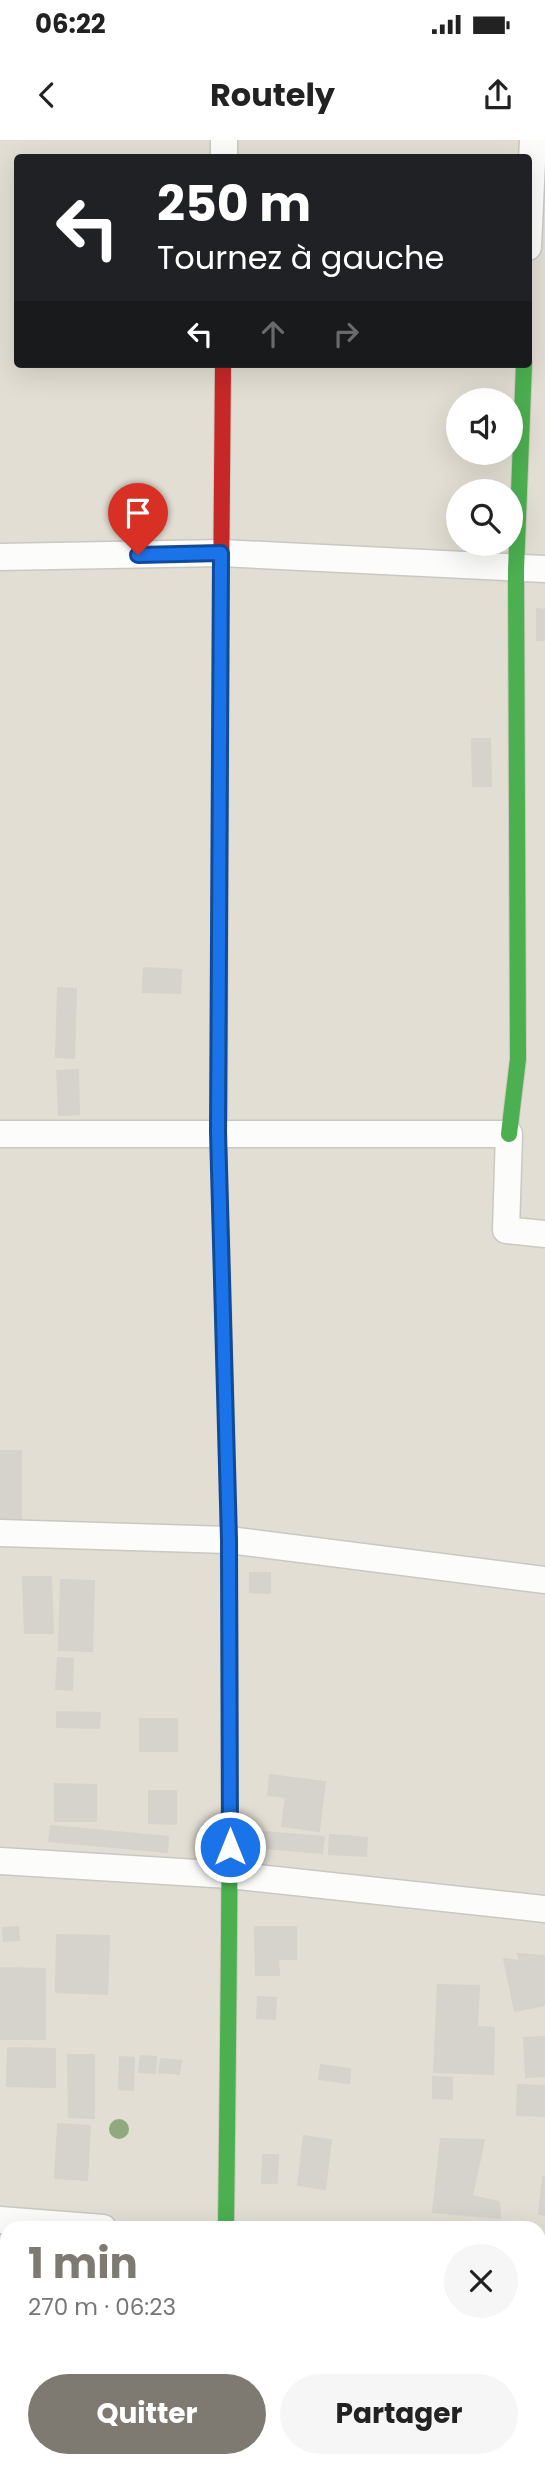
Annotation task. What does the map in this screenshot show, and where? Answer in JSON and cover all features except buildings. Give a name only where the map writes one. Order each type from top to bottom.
[{"type":"street","points":[[532,161],[533,140]]},
{"type":"street","points":[[223,368],[218,1132],[229,1540],[230,1875],[226,2221]]},
{"type":"street","points":[[524,368],[516,570],[518,1059],[509,1134],[506,1230],[545,1234]]},
{"type":"street","points":[[0,558],[221,553],[516,570],[545,569]]},
{"type":"street","points":[[0,1134],[509,1134]]},
{"type":"street","points":[[0,1532],[229,1540],[545,1580]]},
{"type":"street","points":[[0,1861],[230,1875],[545,1909]]},
{"type":"shaded area","points":[[0,140],[545,140],[545,2221],[0,2221]]},
{"type":"traffic: fast","points":[[509,1134],[518,1059],[516,570],[524,368]]},
{"type":"traffic: fast","points":[[219,1154],[221,595]]},
{"type":"traffic: fast","points":[[226,1412],[230,1718],[226,2221]]},
{"type":"traffic: jam","points":[[221,595],[223,368]]},
{"type":"traffic: jam","points":[[219,1154],[226,1412]]},
{"type":"route","points":[[138,555],[221,553],[218,1132],[229,1540],[230,1847]]}]
